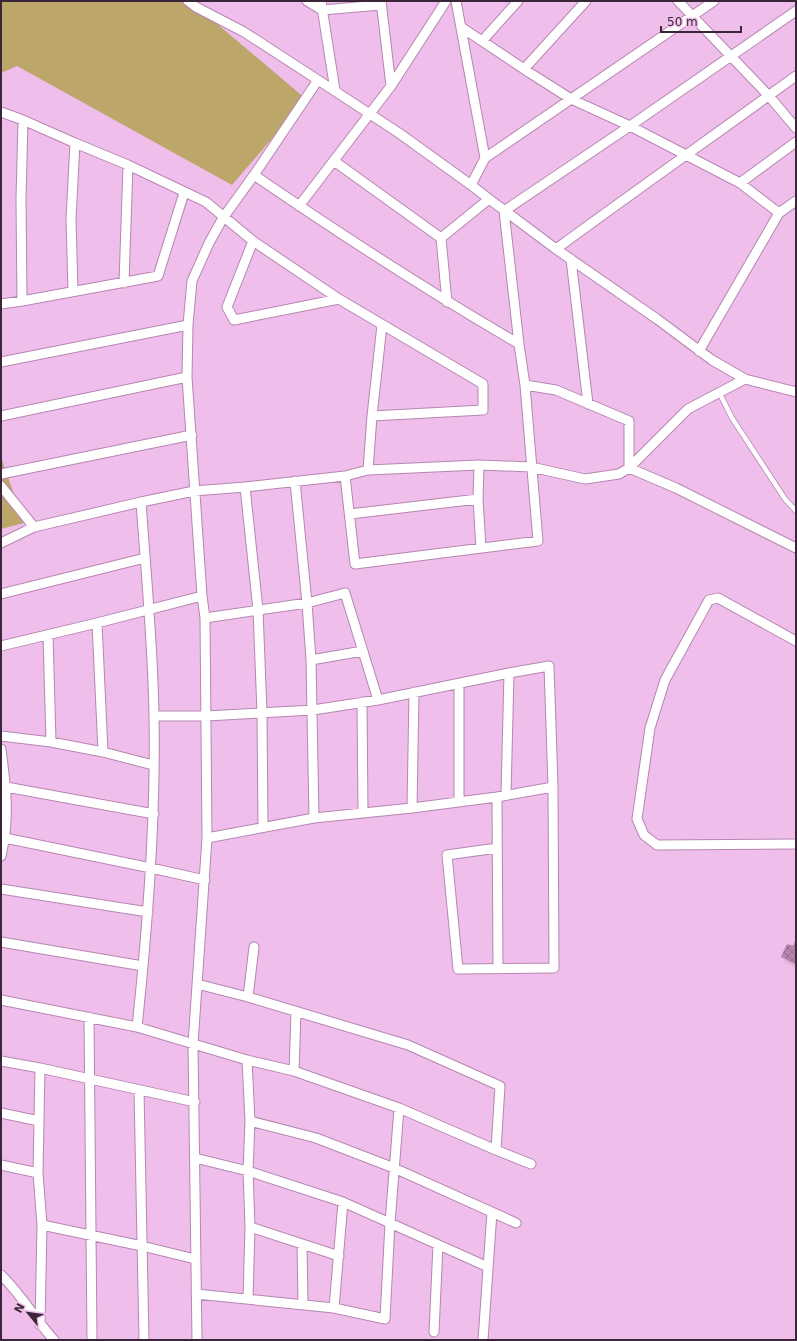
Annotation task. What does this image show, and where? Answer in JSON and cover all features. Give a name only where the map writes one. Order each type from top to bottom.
[{"type":"street","points":[[188,1],[196,7],[244,32],[399,133],[471,184],[488,200],[657,319],[699,351],[745,379],[796,392]]},
{"type":"street","points":[[307,1],[322,6],[381,3],[391,86]]},
{"type":"street","points":[[300,206],[391,86],[446,1]]},
{"type":"street","points":[[456,1],[462,27],[484,158]]},
{"type":"street","points":[[482,41],[518,1]]},
{"type":"street","points":[[524,69],[586,1]]},
{"type":"street","points":[[678,1],[769,96],[796,128]]},
{"type":"street","points":[[471,184],[484,158],[714,1]]},
{"type":"street","points":[[322,6],[335,90]]},
{"type":"street","points":[[504,211],[796,11]]},
{"type":"street","points":[[462,27],[571,99],[630,126],[740,183],[779,213]]},
{"type":"street","points":[[556,249],[796,76]]},
{"type":"street","points":[[197,1340],[195,1258],[195,1102],[193,1044],[207,838],[205,618],[194,492],[192,435],[187,376],[188,325],[192,281],[209,243],[223,218],[318,80]]},
{"type":"street","points":[[1,112],[128,165],[184,193],[206,202],[223,218],[253,241],[339,299],[483,384],[483,410],[372,416]]},
{"type":"street","points":[[22,301],[21,199],[23,120]]},
{"type":"street","points":[[740,183],[796,142]]},
{"type":"street","points":[[73,291],[71,220],[75,143]]},
{"type":"street","points":[[334,161],[441,238],[447,302]]},
{"type":"street","points":[[124,283],[128,165]]},
{"type":"street","points":[[254,175],[447,302],[519,344]]},
{"type":"street","points":[[1,304],[158,276],[184,193]]},
{"type":"street","points":[[441,238],[488,200]]},
{"type":"street","points":[[699,351],[779,213],[796,201]]},
{"type":"street","points":[[345,476],[355,564],[538,541],[525,385],[504,211]]},
{"type":"street","points":[[253,241],[227,307],[234,320],[339,299]]},
{"type":"street","points":[[571,259],[588,404]]},
{"type":"street","points":[[1,362],[188,325]]},
{"type":"street","points":[[368,470],[372,416],[382,325]]},
{"type":"street","points":[[1,416],[187,376]]},
{"type":"street","points":[[1,552],[2,543],[34,527],[141,502],[194,492],[245,488],[345,476],[368,470],[479,465],[531,467],[585,479],[618,474],[629,468],[688,409],[745,379]]},
{"type":"street","points":[[525,385],[556,390],[629,421],[629,468]]},
{"type":"street","points":[[1,474],[192,435]]},
{"type":"street","points":[[479,465],[478,499],[481,548]]},
{"type":"street","points":[[629,468],[676,488],[796,548]]},
{"type":"street","points":[[295,481],[311,660],[314,818]]},
{"type":"street","points":[[1,486],[34,527]]},
{"type":"street","points":[[245,488],[258,610],[262,713],[263,827]]},
{"type":"street","points":[[350,514],[478,499]]},
{"type":"street","points":[[137,1027],[148,912],[154,814],[154,716],[149,610],[141,502]]},
{"type":"street","points":[[1,594],[145,558]]},
{"type":"street","points":[[205,618],[307,603],[346,593],[378,700]]},
{"type":"street","points":[[1,646],[202,596]]},
{"type":"street","points":[[796,641],[718,598],[709,600],[665,680],[650,728],[637,819],[644,835],[657,845],[796,844]]},
{"type":"street","points":[[97,623],[103,752]]},
{"type":"street","points":[[48,635],[51,742]]},
{"type":"street","points":[[311,660],[363,651]]},
{"type":"street","points":[[154,716],[206,716],[313,710],[378,700],[549,666],[553,787],[554,968],[458,969],[447,855],[497,848]]},
{"type":"street","points":[[506,795],[509,673]]},
{"type":"street","points":[[459,684],[459,801]]},
{"type":"street","points":[[412,808],[414,692]]},
{"type":"street","points":[[362,702],[363,813]]},
{"type":"street","points":[[1,736],[51,742],[103,752],[153,765]]},
{"type":"street","points":[[1,749],[6,787],[4,802],[5,838],[1,856]]},
{"type":"street","points":[[6,787],[154,814]]},
{"type":"street","points":[[207,838],[314,818],[412,808],[497,797],[553,787]]},
{"type":"street","points":[[497,797],[498,968]]},
{"type":"street","points":[[5,838],[205,880]]},
{"type":"street","points":[[1,889],[148,912]]},
{"type":"street","points":[[1,942],[143,966]]},
{"type":"street","points":[[248,997],[254,947]]},
{"type":"street","points":[[197,984],[248,997],[408,1045],[500,1086],[496,1150]]},
{"type":"street","points":[[1,1000],[137,1027],[247,1060],[294,1071],[399,1108],[531,1164]]},
{"type":"street","points":[[294,1071],[296,1012]]},
{"type":"street","points":[[89,1017],[92,1340]]},
{"type":"street","points":[[247,1060],[250,1120],[248,1172],[250,1227],[248,1299]]},
{"type":"street","points":[[1,1061],[89,1078],[195,1102]]},
{"type":"street","points":[[40,1068],[38,1094],[38,1173],[42,1225],[40,1325]]},
{"type":"street","points":[[139,1090],[144,1340]]},
{"type":"street","points":[[196,1294],[334,1308],[385,1319],[390,1223],[399,1108]]},
{"type":"street","points":[[1,1113],[39,1121]]},
{"type":"street","points":[[250,1120],[316,1138],[394,1168],[516,1223]]},
{"type":"street","points":[[195,1158],[248,1172],[343,1202],[488,1267]]},
{"type":"street","points":[[1,1165],[38,1173]]},
{"type":"street","points":[[334,1308],[343,1202]]},
{"type":"street","points":[[483,1340],[492,1212]]},
{"type":"street","points":[[42,1225],[195,1258]]},
{"type":"street","points":[[250,1227],[339,1256]]},
{"type":"street","points":[[302,1244],[303,1304]]},
{"type":"street","points":[[434,1332],[438,1245]]},
{"type":"street","points":[[1,1275],[13,1286],[40,1325],[54,1340]]},
{"type":"lane","points":[[719,392],[732,418],[785,499],[796,511]]},
{"type":"shaded area","points":[[1,1],[190,1],[306,99],[232,185],[17,66],[1,73]]},
{"type":"shaded area","points":[[1,457],[24,523],[1,529]]},
{"type":"building","points":[[796,939],[796,964],[781,957],[787,944],[793,946]]}]
